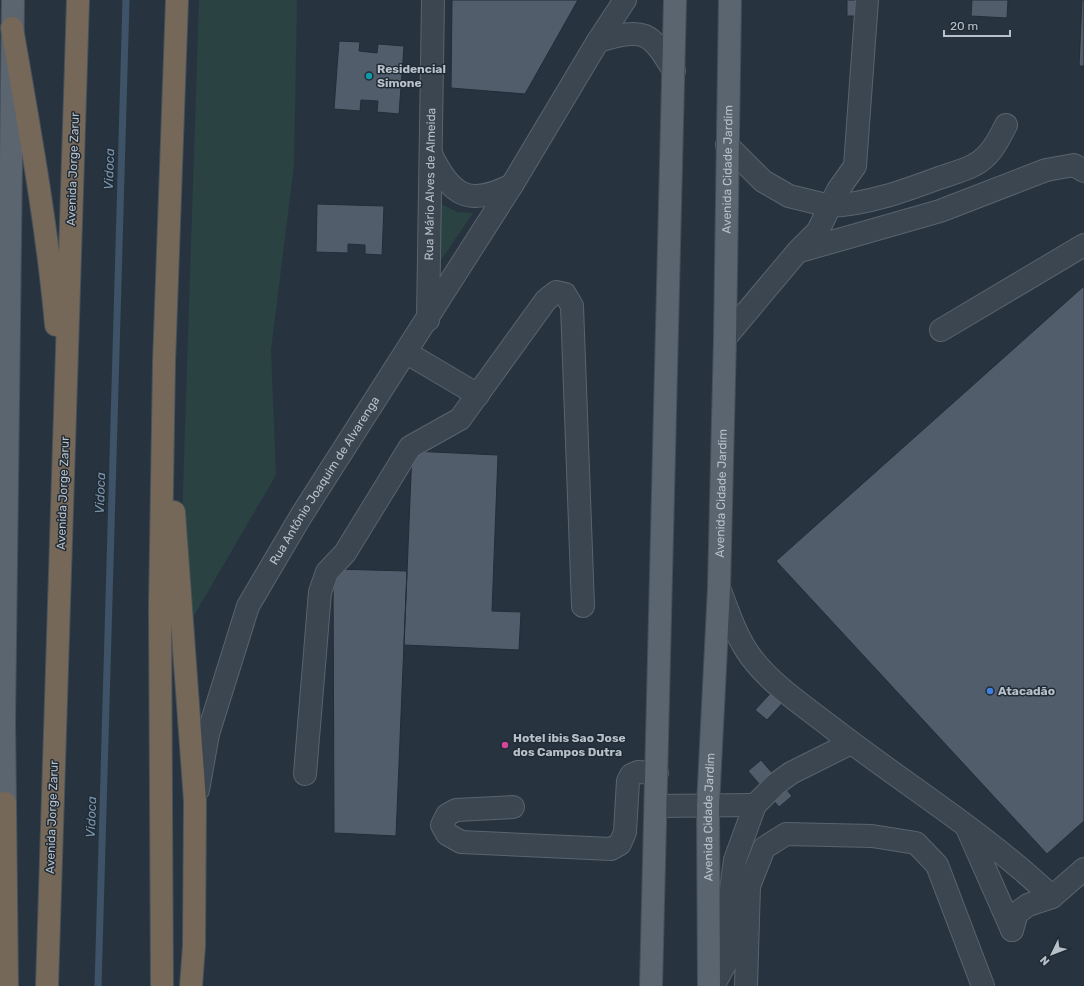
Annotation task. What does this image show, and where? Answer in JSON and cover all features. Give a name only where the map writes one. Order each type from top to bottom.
[{"type":"highway","name":"Avenida Jorge Zarur","points":[[47,986],[78,0]]},
{"type":"highway","points":[[162,986],[160,608],[164,363],[177,0]]},
{"type":"highway","points":[[12,28],[32,143],[51,267],[65,414]]},
{"type":"highway","points":[[164,363],[195,801],[194,946],[191,986]]},
{"type":"highway","points":[[3,811],[7,986]]},
{"type":"main road","points":[[3,811],[13,0]]},
{"type":"main road","points":[[651,986],[675,0]]},
{"type":"main road","name":"Avenida Cidade Jardim","points":[[709,986],[708,805],[719,588],[725,338],[730,0]]},
{"type":"main road","points":[[194,946],[202,986]]},
{"type":"street","name":"Rua Mário Alves de Almeida","points":[[428,320],[434,0]]},
{"type":"street","name":"Rua Antônio Joaquim de Alvarenga","points":[[195,801],[208,734],[248,606],[301,516],[428,320],[512,185],[598,41],[625,0]]},
{"type":"street","points":[[725,338],[798,251],[818,231],[838,190],[855,166],[867,0]]},
{"type":"street","points":[[598,41],[623,34],[638,32],[651,38],[658,45],[674,71]]},
{"type":"street","points":[[727,145],[763,181],[789,196],[830,206],[844,206],[898,193],[974,165],[994,148],[1006,125]]},
{"type":"street","points":[[431,154],[441,175],[458,192],[473,197],[493,195],[512,185]]},
{"type":"street","points":[[798,251],[940,211],[1046,170],[1074,165],[1084,171]]},
{"type":"street","points":[[941,330],[1084,245]]},
{"type":"street","points":[[305,774],[320,592],[327,572],[345,553],[410,447],[460,419],[546,300],[556,292],[565,294],[572,306],[583,606]]},
{"type":"street","points":[[407,353],[478,395]]},
{"type":"street","points":[[719,588],[736,632],[751,657],[791,696],[851,743],[966,825],[1052,897]]},
{"type":"street","points":[[713,986],[728,959],[731,942],[728,913],[735,860],[755,805],[776,784],[791,773],[851,743]]},
{"type":"street","points":[[513,807],[456,810],[447,815],[442,825],[447,834],[461,842],[610,849],[620,844],[625,832],[628,781],[631,775],[638,772],[657,773]]},
{"type":"street","points":[[656,806],[755,805]]},
{"type":"street","points":[[966,825],[1012,930],[1017,913],[1028,905],[1052,897],[1084,869]]},
{"type":"street","points":[[746,986],[749,886],[764,848],[786,834],[872,836],[916,842],[937,865],[983,986]]},
{"type":"green space","points":[[199,0],[297,0],[294,165],[271,350],[276,475],[178,643]]},
{"type":"green space","points":[[437,202],[457,212],[473,213],[435,269]]},
{"type":"building","points":[[452,0],[578,0],[525,94],[451,88]]},
{"type":"building","points":[[847,0],[874,0],[873,16],[847,16]]},
{"type":"building","points":[[972,0],[1008,0],[1007,18],[971,16]]},
{"type":"building","points":[[1082,0],[1084,0],[1084,66],[1079,66]]},
{"type":"building","name":"Residencial Simone","points":[[339,41],[360,42],[359,51],[377,53],[378,44],[404,46],[399,114],[377,112],[378,101],[361,100],[360,111],[334,109]]},
{"type":"building","points":[[317,204],[384,206],[382,255],[365,254],[365,245],[348,244],[348,253],[316,252]]},
{"type":"building","name":"Atacadão","points":[[1084,286],[1084,821],[1047,854],[776,561]]},
{"type":"building","points":[[412,451],[498,455],[492,611],[521,612],[519,650],[404,645]]},
{"type":"building","points":[[333,569],[407,571],[396,836],[334,833]]},
{"type":"building","points":[[778,685],[789,696],[767,720],[755,710]]},
{"type":"building","points":[[761,760],[792,796],[779,807],[748,771]]},
{"type":"waterway","name":"Vidoca","points":[[98,986],[126,0]]},
{"type":"place","name":"Residencial Simone","points":[[369,76]]},
{"type":"place","name":"Atacadão","points":[[990,691]]},
{"type":"place","name":"Hotel ibis Sao Jose dos Campos Dutra","points":[[505,745]]}]
